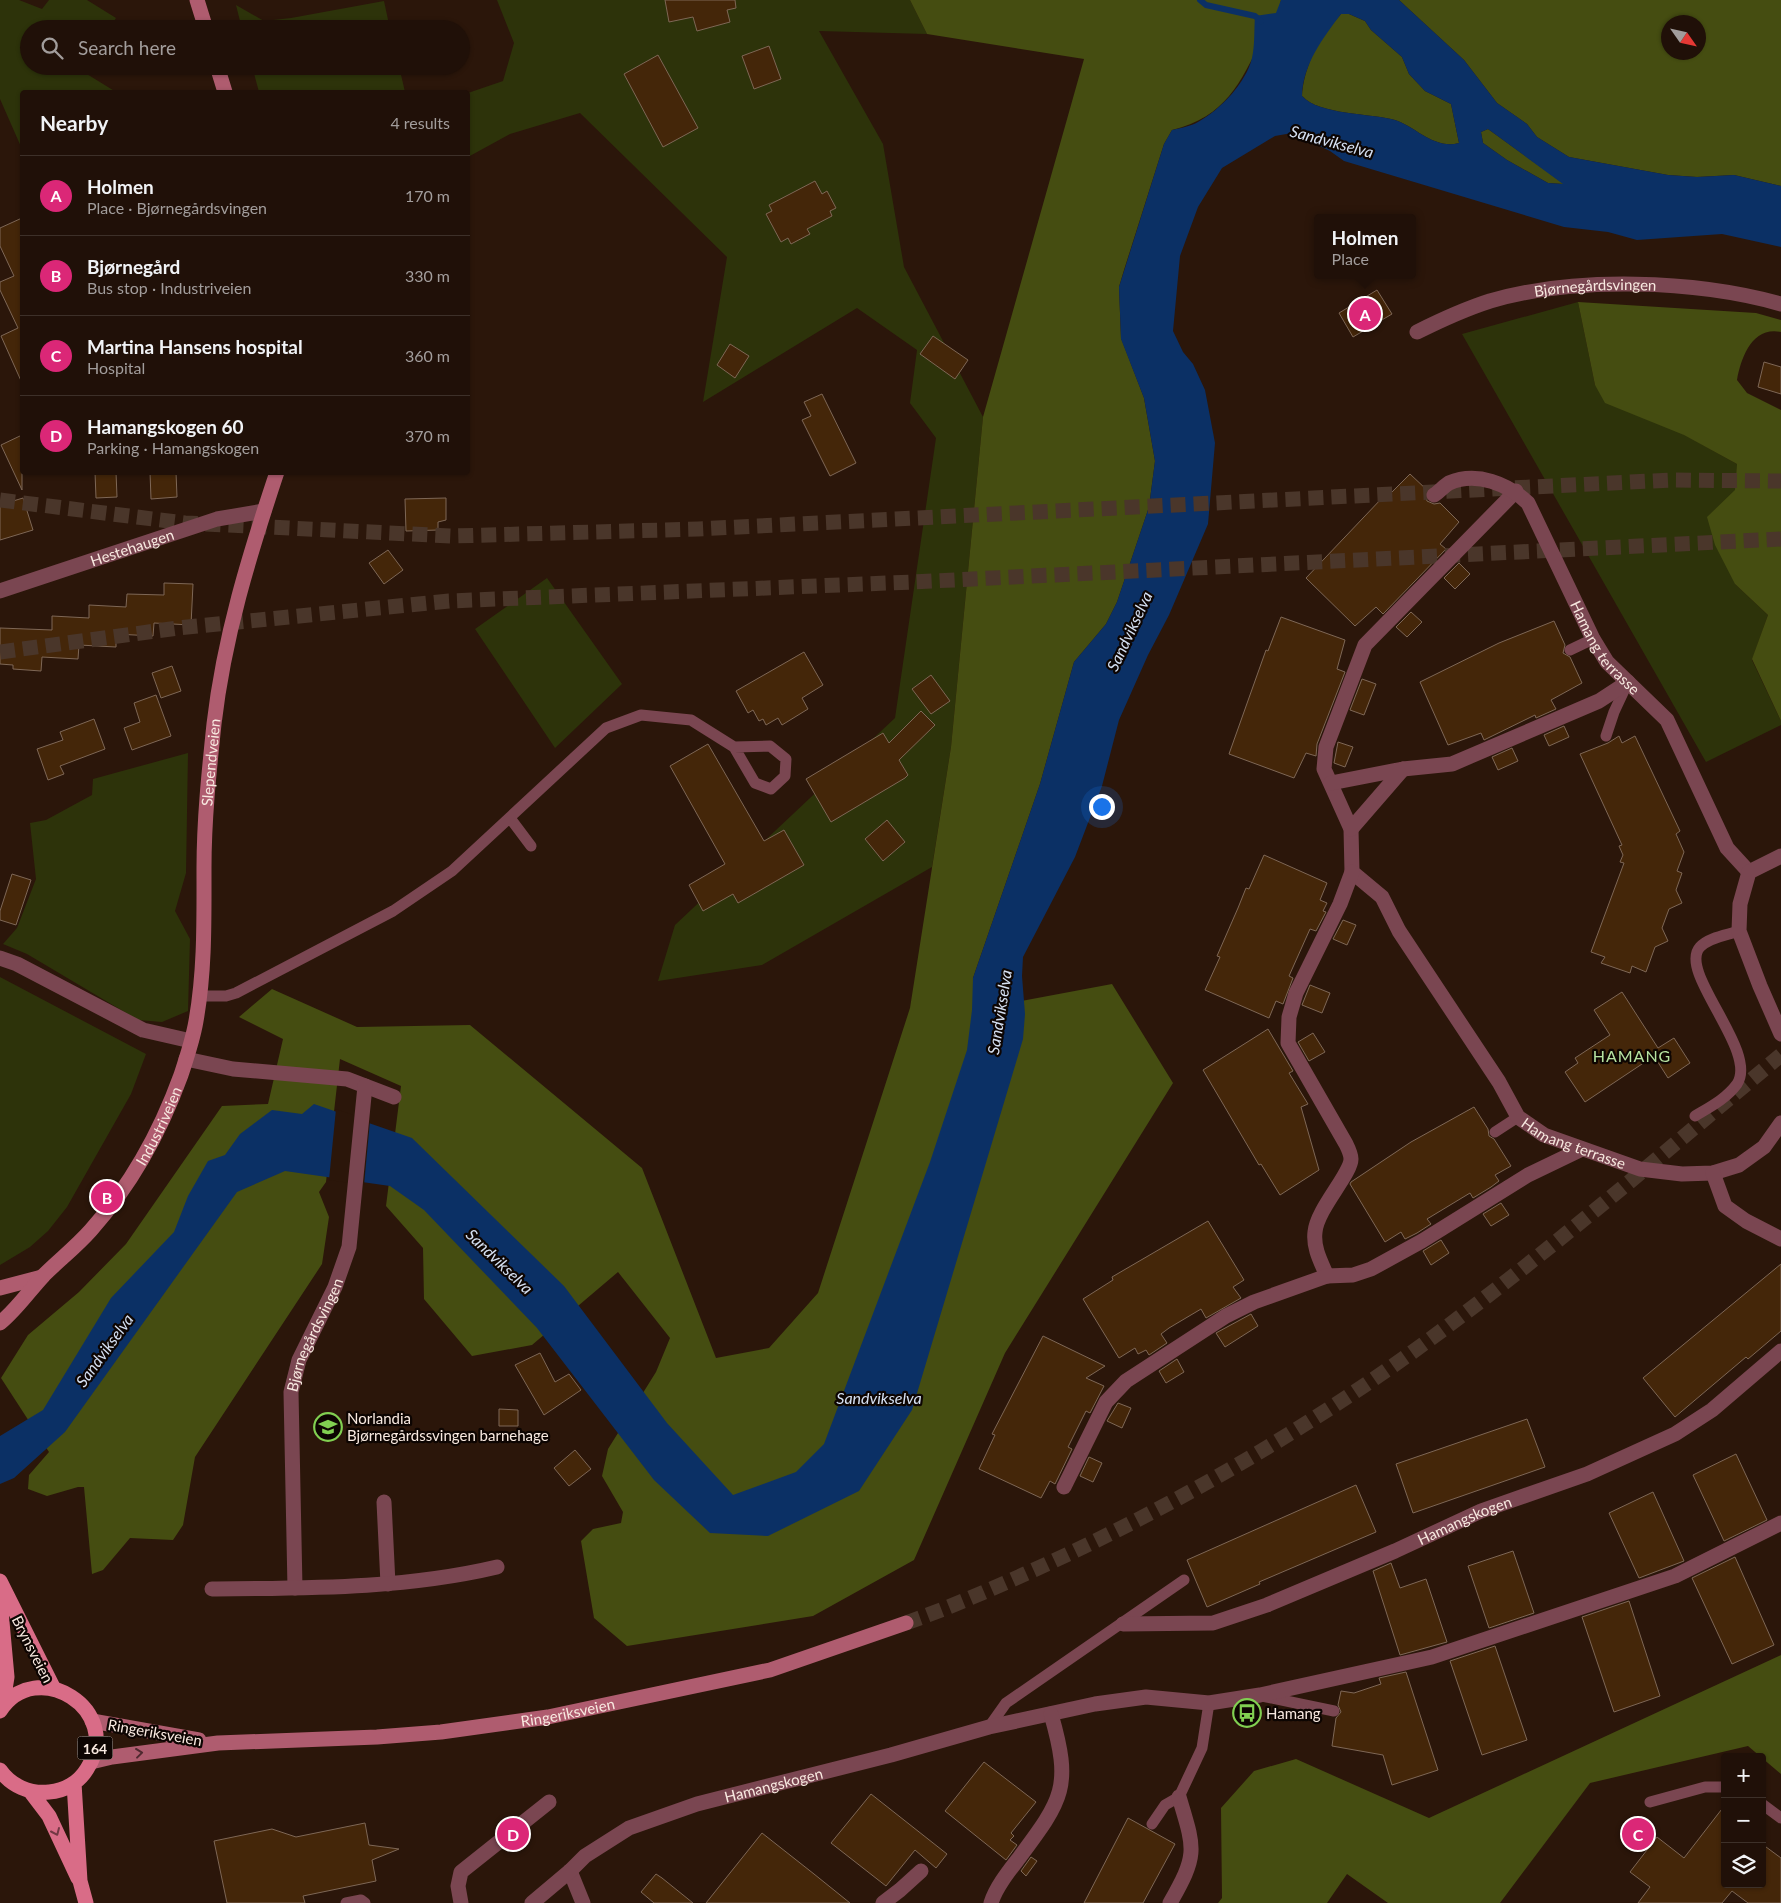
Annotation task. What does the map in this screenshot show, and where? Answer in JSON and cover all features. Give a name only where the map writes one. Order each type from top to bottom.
[{"type":"main road","points":[[196,0],[203,20]]},
{"type":"main road","points":[[220,75],[224,90]]},
{"type":"main road","name":"Slependveien","points":[[186,1059],[199,996],[205,929],[204,867],[208,790],[215,722],[235,604],[276,475]]},
{"type":"main road","name":"Industriveien","points":[[0,1323],[42,1276],[80,1242],[126,1187],[162,1124],[186,1059]]},
{"type":"main road","name":"Industriveien","points":[[0,1288],[42,1276]]},
{"type":"main road","name":"Brynsveien","points":[[0,1581],[54,1689]]},
{"type":"main road","name":"Brynsveien","points":[[0,1600],[7,1677],[1,1710]]},
{"type":"main road","name":"Ringeriksveien","points":[[91,1762],[112,1756],[218,1743],[432,1733],[491,1727],[548,1717],[770,1670],[906,1624]]},
{"type":"main road","points":[[1,1710],[20,1693],[42,1688],[54,1689]]},
{"type":"main road","name":"164","points":[[30,1791],[53,1792],[74,1783],[91,1762],[96,1744],[92,1721],[79,1702],[65,1692],[54,1689]]},
{"type":"main road","name":"Ringeriksveien","points":[[92,1721],[218,1743]]},
{"type":"main road","points":[[1,1771],[19,1787],[30,1791],[48,1816],[80,1881],[86,1903]]},
{"type":"main road","points":[[74,1783],[80,1881]]},
{"type":"street","name":"Bjørnegårdsvingen","points":[[1417,332],[1457,313],[1490,301],[1530,292],[1577,287],[1641,285],[1683,288],[1730,294],[1781,304]]},
{"type":"street","name":"Hamang terrasse","points":[[1434,495],[1449,483],[1480,478],[1499,483],[1516,492],[1528,503],[1593,639],[1607,662],[1667,720],[1727,848],[1749,872]]},
{"type":"street","points":[[1327,1276],[1316,1248],[1315,1230],[1330,1196],[1346,1172],[1351,1159],[1346,1144],[1288,1042],[1288,1018],[1296,993],[1340,904],[1352,872],[1350,829],[1324,769],[1326,747],[1365,645],[1516,492]]},
{"type":"street","name":"Hestehaugen","points":[[0,591],[217,519],[264,511]]},
{"type":"street","points":[[1330,783],[1403,769],[1452,764],[1599,701],[1628,682]]},
{"type":"street","points":[[1350,829],[1403,769]]},
{"type":"street","points":[[1781,856],[1749,872],[1740,904],[1739,931],[1781,1034]]},
{"type":"street","name":"Hamang terrasse","points":[[1352,872],[1382,897],[1399,931],[1499,1082],[1518,1117],[1544,1135],[1640,1169],[1682,1174],[1713,1173],[1739,1165],[1764,1147],[1781,1123]]},
{"type":"street","points":[[0,958],[17,964],[143,1030],[191,1041]]},
{"type":"street","points":[[186,1059],[233,1069],[347,1080],[394,1097]]},
{"type":"street","name":"Bjørnegårdsvingen","points":[[295,1588],[291,1392],[299,1360],[335,1288],[345,1260],[365,1086]]},
{"type":"street","points":[[1064,1487],[1106,1402],[1126,1381],[1226,1316],[1254,1302],[1327,1276],[1353,1275],[1370,1269],[1422,1240],[1528,1175],[1582,1150]]},
{"type":"street","points":[[1713,1173],[1725,1206],[1746,1221],[1781,1239]]},
{"type":"street","name":"Hamangskogen","points":[[1123,1624],[1213,1623],[1267,1605],[1386,1555],[1481,1511],[1587,1474],[1675,1434],[1712,1410],[1781,1351]]},
{"type":"street","points":[[384,1502],[388,1584]]},
{"type":"street","name":"Hamangskogen","points":[[532,1903],[585,1856],[629,1828],[697,1804],[891,1755],[989,1727],[1095,1704],[1146,1697],[1209,1703],[1260,1695],[1432,1656],[1675,1576],[1781,1523]]},
{"type":"street","points":[[212,1589],[388,1584],[443,1578],[497,1567]]},
{"type":"street","points":[[991,1903],[1009,1871],[1042,1827],[1061,1792],[1062,1764],[1051,1714]]},
{"type":"street","points":[[1170,1903],[1186,1875],[1191,1859],[1192,1840],[1179,1797]]},
{"type":"street","points":[[460,1903],[458,1886],[460,1872],[550,1802]]},
{"type":"street","points":[[570,1871],[583,1903]]},
{"type":"street","points":[[883,1903],[921,1871]]},
{"type":"lane","points":[[1570,650],[1593,639]]},
{"type":"lane","points":[[1606,736],[1614,712],[1628,682]]},
{"type":"lane","points":[[199,996],[226,996],[236,993],[393,912],[452,871],[606,728],[641,714],[691,720],[734,747],[755,783],[772,789],[785,776],[786,759],[770,746],[734,747]]},
{"type":"lane","points":[[510,818],[531,846]]},
{"type":"lane","points":[[1694,1116],[1722,1100],[1738,1083],[1741,1068],[1738,1052],[1701,978],[1696,958],[1699,947],[1708,941],[1739,931]]},
{"type":"lane","points":[[1495,1132],[1518,1117]]},
{"type":"lane","points":[[989,1727],[1006,1703],[1123,1624],[1184,1580]]},
{"type":"lane","points":[[1260,1695],[1334,1711]]},
{"type":"lane","points":[[1152,1824],[1165,1805],[1179,1797],[1202,1748],[1209,1703]]},
{"type":"lane","points":[[1650,1802],[1705,1787],[1721,1787]]},
{"type":"lane","points":[[1766,1807],[1781,1818]]},
{"type":"lane","points":[[346,1903],[361,1900],[365,1903]]},
{"type":"green space","points":[[0,0],[19,0],[42,9],[49,0],[87,0],[116,18],[115,20],[20,20],[20,75],[88,75],[113,90],[20,90],[20,144],[0,99]]},
{"type":"green space","points":[[497,0],[910,0],[927,34],[819,31],[883,144],[904,267],[983,417],[951,747],[932,867],[762,965],[658,981],[675,925],[895,718],[936,438],[910,403],[917,350],[857,308],[703,402],[727,257],[580,113],[510,134],[470,156],[470,92],[503,81],[514,43]]},
{"type":"green space","points":[[910,0],[1281,0],[1276,15],[1238,84],[1229,96],[1219,107],[1206,116],[1191,124],[1172,130],[1164,144],[1124,270],[1119,287],[1121,338],[1144,398],[1155,461],[1149,507],[1117,602],[1106,624],[1074,662],[1040,784],[973,978],[973,1010],[1112,984],[1173,1083],[1005,1353],[914,1560],[813,1616],[627,1646],[594,1618],[581,1541],[593,1529],[621,1523],[623,1512],[602,1476],[608,1449],[656,1372],[670,1338],[618,1272],[532,1345],[472,1356],[424,1299],[423,1248],[386,1206],[401,1086],[340,1059],[326,1182],[319,1192],[329,1217],[322,1264],[195,1457],[183,1525],[173,1540],[130,1538],[103,1570],[92,1574],[84,1487],[47,1496],[28,1489],[29,1475],[49,1452],[1,1378],[28,1335],[79,1292],[126,1244],[222,1106],[268,1104],[283,1039],[239,1017],[272,989],[357,1027],[470,1025],[642,1168],[716,1358],[769,1348],[818,1293],[910,1008],[951,747],[983,417],[1084,59],[927,34]]},
{"type":"green space","points":[[1399,0],[1781,0],[1781,186],[1734,175],[1697,177],[1668,175],[1569,157],[1537,137],[1527,124],[1497,103],[1464,60]]},
{"type":"green space","points":[[384,1],[388,20],[273,20]]},
{"type":"green space","points":[[236,5],[262,20],[240,20]]},
{"type":"green space","points":[[1341,14],[1349,14],[1365,21],[1371,30],[1402,57],[1409,74],[1425,91],[1451,104],[1459,143],[1450,144],[1434,141],[1395,120],[1320,107],[1302,96],[1307,70],[1314,52],[1323,36]]},
{"type":"green space","points":[[254,75],[401,75],[405,90],[258,90]]},
{"type":"green space","points":[[1488,129],[1564,184],[1548,183],[1507,160],[1483,143],[1481,132]]},
{"type":"green space","points":[[1578,302],[1595,385],[1737,464],[1735,584],[1768,615],[1752,660],[1781,721],[1781,725],[1706,762],[1462,334]]},
{"type":"green space","points":[[1578,302],[1756,313],[1781,320],[1781,332],[1771,331],[1755,339],[1741,362],[1737,380],[1747,393],[1781,410],[1781,721],[1752,659],[1768,615],[1735,584],[1715,545],[1707,517],[1735,490],[1737,464],[1684,435],[1605,403],[1595,385]]},
{"type":"green space","points":[[547,578],[622,684],[555,748],[475,629]]},
{"type":"green space","points":[[188,753],[186,873],[175,911],[190,939],[188,1011],[162,1022],[138,1020],[27,954],[3,944],[17,928],[36,879],[30,823],[46,820],[92,795],[93,779]]},
{"type":"green space","points":[[0,977],[146,1054],[131,1094],[67,1207],[48,1231],[30,1247],[0,1265]]},
{"type":"green space","points":[[1781,1655],[1781,1774],[1766,1761],[1766,1753],[1756,1753],[1748,1746],[1590,1783],[1500,1903],[1388,1903],[1347,1874],[1327,1903],[1218,1903],[1222,1898],[1221,1808],[1254,1771],[1296,1759],[1429,1818]]},
{"type":"water","name":"Sandvikselva","points":[[1281,0],[1399,0],[1464,60],[1497,103],[1527,124],[1537,137],[1569,157],[1668,175],[1697,177],[1734,175],[1781,186],[1781,247],[1722,234],[1637,240],[1608,232],[1564,227],[1344,161],[1330,151],[1292,133],[1275,136],[1222,168],[1198,207],[1180,256],[1173,331],[1183,352],[1193,364],[1205,390],[1215,443],[1208,524],[1169,615],[1148,655],[1119,720],[1102,786],[1075,857],[1023,957],[1022,976],[1025,1014],[1023,1039],[912,1410],[859,1491],[768,1536],[710,1533],[654,1480],[537,1328],[424,1210],[390,1186],[285,1171],[237,1192],[65,1432],[14,1478],[0,1484],[0,1436],[43,1410],[111,1298],[174,1232],[188,1196],[208,1161],[225,1155],[240,1134],[272,1110],[302,1114],[314,1104],[412,1138],[564,1286],[667,1423],[733,1495],[796,1472],[824,1444],[930,1162],[967,1050],[972,1010],[973,978],[1040,784],[1074,662],[1106,624],[1117,602],[1149,507],[1155,461],[1144,398],[1121,339],[1119,287],[1164,144],[1172,130],[1198,122],[1231,95],[1244,77],[1252,58],[1255,16],[1276,13]],"holes":[[[1341,14],[1349,14],[1365,21],[1371,30],[1402,57],[1409,74],[1425,91],[1451,104],[1459,143],[1450,144],[1434,141],[1395,120],[1320,107],[1302,96],[1303,84],[1310,62],[1321,42]],[[1488,129],[1563,184],[1548,183],[1507,160],[1483,143],[1481,132]]]},
{"type":"pier","points":[[336,1109],[370,1121],[364,1185],[329,1180]]},
{"type":"building","points":[[665,0],[735,0],[736,8],[727,10],[730,22],[697,31],[693,17],[669,22]]},
{"type":"building","points":[[769,46],[781,79],[754,89],[742,56]]},
{"type":"building","points":[[658,55],[698,128],[663,147],[624,74]]},
{"type":"building","points":[[815,181],[822,194],[827,191],[836,208],[830,211],[832,216],[807,229],[810,234],[791,244],[788,238],[781,242],[766,214],[772,211],[769,205]]},
{"type":"building","points":[[20,219],[20,379],[1,336],[18,328],[0,290],[0,282],[14,276],[0,246],[0,228]]},
{"type":"building","points":[[1377,290],[1392,314],[1353,337],[1339,313]]},
{"type":"building","points":[[933,336],[968,360],[955,379],[920,354]]},
{"type":"building","points":[[730,344],[749,356],[735,378],[717,365]]},
{"type":"building","points":[[1764,362],[1781,367],[1781,394],[1758,387]]},
{"type":"building","points":[[822,394],[856,463],[830,476],[802,420],[811,416],[804,402]]},
{"type":"building","points":[[20,436],[22,490],[1,445]]},
{"type":"building","points":[[1410,474],[1427,490],[1425,495],[1427,501],[1434,504],[1440,503],[1459,522],[1440,544],[1446,549],[1383,614],[1376,607],[1355,626],[1306,578],[1383,497],[1385,499]]},
{"type":"building","points":[[95,475],[116,475],[117,497],[96,498]]},
{"type":"building","points":[[150,475],[176,475],[177,497],[151,499]]},
{"type":"building","points":[[23,498],[33,530],[0,540],[0,505]]},
{"type":"building","points":[[446,498],[446,520],[438,522],[438,530],[406,531],[405,499]]},
{"type":"building","points":[[388,550],[403,570],[384,584],[369,563]]},
{"type":"building","points":[[1459,563],[1470,574],[1455,589],[1444,578]]},
{"type":"building","points":[[164,583],[193,584],[191,625],[154,623],[153,636],[116,634],[116,647],[79,645],[78,659],[42,657],[41,671],[13,669],[13,665],[0,664],[0,628],[52,630],[52,616],[89,618],[89,605],[126,607],[127,594],[164,595]]},
{"type":"building","points":[[1411,612],[1422,622],[1407,637],[1396,627]]},
{"type":"building","points":[[1281,617],[1345,640],[1337,669],[1345,672],[1317,744],[1316,756],[1306,753],[1294,778],[1229,754],[1266,650],[1268,651]]},
{"type":"building","points":[[1554,621],[1565,645],[1563,653],[1570,657],[1582,683],[1551,700],[1556,709],[1536,718],[1535,715],[1484,740],[1481,733],[1448,745],[1420,682],[1499,643]]},
{"type":"building","points":[[804,652],[823,685],[802,698],[808,709],[782,725],[778,718],[766,725],[763,719],[759,721],[753,710],[748,713],[736,691]]},
{"type":"building","points":[[172,666],[181,691],[161,698],[152,673]]},
{"type":"building","points":[[931,675],[950,701],[931,714],[912,689]]},
{"type":"building","points":[[1362,679],[1376,684],[1364,715],[1350,710]]},
{"type":"building","points":[[156,695],[171,736],[132,750],[124,728],[140,722],[134,703]]},
{"type":"building","points":[[921,711],[935,725],[899,760],[908,775],[831,822],[806,779],[883,733],[889,743]]},
{"type":"building","points":[[94,719],[105,749],[60,766],[64,774],[48,780],[37,749],[63,740],[60,732]]},
{"type":"building","points":[[1564,726],[1569,737],[1549,746],[1544,735]]},
{"type":"building","points":[[1619,736],[1622,743],[1635,736],[1680,831],[1676,834],[1684,852],[1677,871],[1682,873],[1676,890],[1682,903],[1669,909],[1662,928],[1668,941],[1655,947],[1646,972],[1632,966],[1630,973],[1601,963],[1605,957],[1591,952],[1624,863],[1620,862],[1623,855],[1619,846],[1622,845],[1580,754],[1608,743]]},
{"type":"building","points":[[1338,742],[1353,747],[1345,767],[1334,763]]},
{"type":"building","points":[[708,744],[764,841],[784,830],[804,865],[738,903],[733,894],[703,911],[689,885],[725,864],[670,766]]},
{"type":"building","points":[[1512,748],[1518,761],[1498,770],[1492,757]]},
{"type":"building","points":[[887,820],[905,842],[883,861],[865,839]]},
{"type":"building","points":[[1264,855],[1327,883],[1320,900],[1327,903],[1323,911],[1326,912],[1316,931],[1310,929],[1289,976],[1293,978],[1283,1004],[1276,1001],[1269,1018],[1205,990],[1220,957],[1217,956],[1246,888],[1249,889]]},
{"type":"building","points":[[12,874],[31,880],[16,925],[0,920],[0,911]]},
{"type":"building","points":[[1343,920],[1356,925],[1347,945],[1333,939]]},
{"type":"building","points":[[1310,985],[1330,993],[1322,1013],[1302,1005]]},
{"type":"building","points":[[1622,992],[1658,1048],[1674,1038],[1690,1063],[1668,1078],[1654,1056],[1585,1102],[1565,1072],[1578,1063],[1575,1058],[1610,1035],[1594,1010]]},
{"type":"building","points":[[1268,1029],[1293,1071],[1289,1073],[1308,1104],[1301,1107],[1319,1170],[1280,1195],[1261,1164],[1259,1165],[1203,1070]]},
{"type":"building","points":[[1313,1033],[1325,1052],[1309,1061],[1298,1042]]},
{"type":"building","points":[[1474,1107],[1488,1129],[1489,1136],[1494,1139],[1511,1166],[1495,1175],[1499,1181],[1491,1187],[1473,1198],[1470,1193],[1427,1219],[1431,1224],[1417,1233],[1405,1239],[1401,1232],[1385,1242],[1350,1184],[1351,1182],[1411,1142]]},
{"type":"building","points":[[1501,1203],[1509,1215],[1491,1226],[1483,1214]]},
{"type":"building","points":[[1208,1221],[1244,1280],[1233,1287],[1241,1298],[1206,1318],[1201,1309],[1169,1328],[1161,1334],[1167,1343],[1149,1355],[1146,1350],[1138,1354],[1135,1348],[1119,1358],[1083,1299],[1113,1280],[1112,1277]]},
{"type":"building","points":[[1441,1240],[1449,1253],[1431,1265],[1423,1251]]},
{"type":"building","points":[[1781,1264],[1781,1331],[1748,1359],[1746,1357],[1675,1417],[1643,1378]]},
{"type":"building","points":[[1251,1314],[1258,1326],[1225,1347],[1216,1333]]},
{"type":"building","points":[[1043,1336],[1105,1366],[1086,1378],[1104,1386],[1090,1413],[1086,1411],[1068,1447],[1072,1449],[1055,1484],[1050,1481],[1041,1498],[979,1469],[995,1435],[992,1434]]},
{"type":"building","points":[[540,1353],[555,1382],[569,1374],[581,1390],[544,1415],[515,1365]]},
{"type":"building","points":[[1177,1359],[1184,1372],[1166,1383],[1159,1371]]},
{"type":"building","points":[[1118,1403],[1131,1408],[1122,1428],[1107,1421]]},
{"type":"building","points":[[499,1409],[518,1410],[518,1426],[499,1426]]},
{"type":"building","points":[[1527,1419],[1545,1467],[1413,1513],[1396,1464]]},
{"type":"building","points":[[575,1450],[591,1469],[569,1486],[554,1468]]},
{"type":"building","points":[[1736,1454],[1767,1520],[1724,1541],[1693,1475]]},
{"type":"building","points":[[1089,1457],[1102,1463],[1093,1482],[1080,1476]]},
{"type":"building","points":[[1356,1485],[1376,1532],[1259,1582],[1260,1584],[1207,1607],[1187,1560]]},
{"type":"building","points":[[1653,1492],[1684,1561],[1639,1578],[1609,1513]]},
{"type":"building","points":[[1513,1551],[1534,1613],[1489,1628],[1468,1566]]},
{"type":"building","points":[[1735,1557],[1774,1645],[1732,1664],[1692,1578]]},
{"type":"building","points":[[1391,1563],[1400,1588],[1426,1579],[1447,1642],[1400,1655],[1373,1571]]},
{"type":"building","points":[[1629,1601],[1660,1696],[1614,1712],[1582,1617]]},
{"type":"building","points":[[1495,1646],[1527,1740],[1482,1755],[1450,1661]]},
{"type":"building","points":[[1406,1672],[1438,1770],[1392,1785],[1383,1755],[1332,1746],[1336,1718],[1341,1712],[1338,1705],[1341,1691],[1354,1693],[1381,1684],[1379,1678]]},
{"type":"building","points":[[984,1762],[1036,1802],[1011,1833],[1014,1836],[1010,1840],[1017,1845],[1006,1860],[945,1811]]},
{"type":"building","points":[[871,1794],[947,1854],[936,1868],[915,1850],[886,1886],[831,1843]]},
{"type":"building","points":[[1721,1810],[1721,1888],[1766,1888],[1766,1847],[1781,1858],[1781,1903],[1748,1903],[1732,1891],[1722,1903],[1638,1903],[1650,1887],[1630,1872],[1657,1837],[1684,1858]]},
{"type":"building","points":[[1128,1818],[1175,1844],[1143,1903],[1084,1903]]},
{"type":"building","points":[[365,1823],[369,1845],[399,1849],[372,1860],[376,1881],[303,1896],[305,1903],[227,1903],[214,1841],[272,1829],[296,1837]]},
{"type":"building","points":[[762,1833],[814,1874],[850,1903],[706,1903]]},
{"type":"building","points":[[1031,1857],[1037,1861],[1026,1876],[1021,1871]]},
{"type":"building","points":[[656,1874],[693,1903],[654,1903],[641,1892]]},
{"type":"waterway","points":[[1200,0],[1206,5],[1255,16],[1261,21]]},
{"type":"tunnel","points":[[0,500],[185,523],[452,536],[698,529],[1671,480],[1781,481]]},
{"type":"tunnel","points":[[0,652],[178,628],[449,601],[912,582],[1781,539]]},
{"type":"tunnel","points":[[906,1623],[1012,1580],[1097,1540],[1195,1489],[1338,1403],[1429,1340],[1519,1272],[1781,1055]]},
{"type":"place","name":"Holmen","points":[[1365,314]]},
{"type":"place","name":"Bjørnegård","points":[[107,1197]]},
{"type":"place","name":"Norlandia Bjørnegårdssvingen barnehage","points":[[328,1427]]},
{"type":"place","name":"Hamang","points":[[1247,1713]]},
{"type":"place","name":"Hamangskogen 60","points":[[513,1834]]},
{"type":"place","name":"Martina Hansens hospital","points":[[1638,1834]]},
{"type":"district","name":"HAMANG","points":[[1632,1055]]}]
